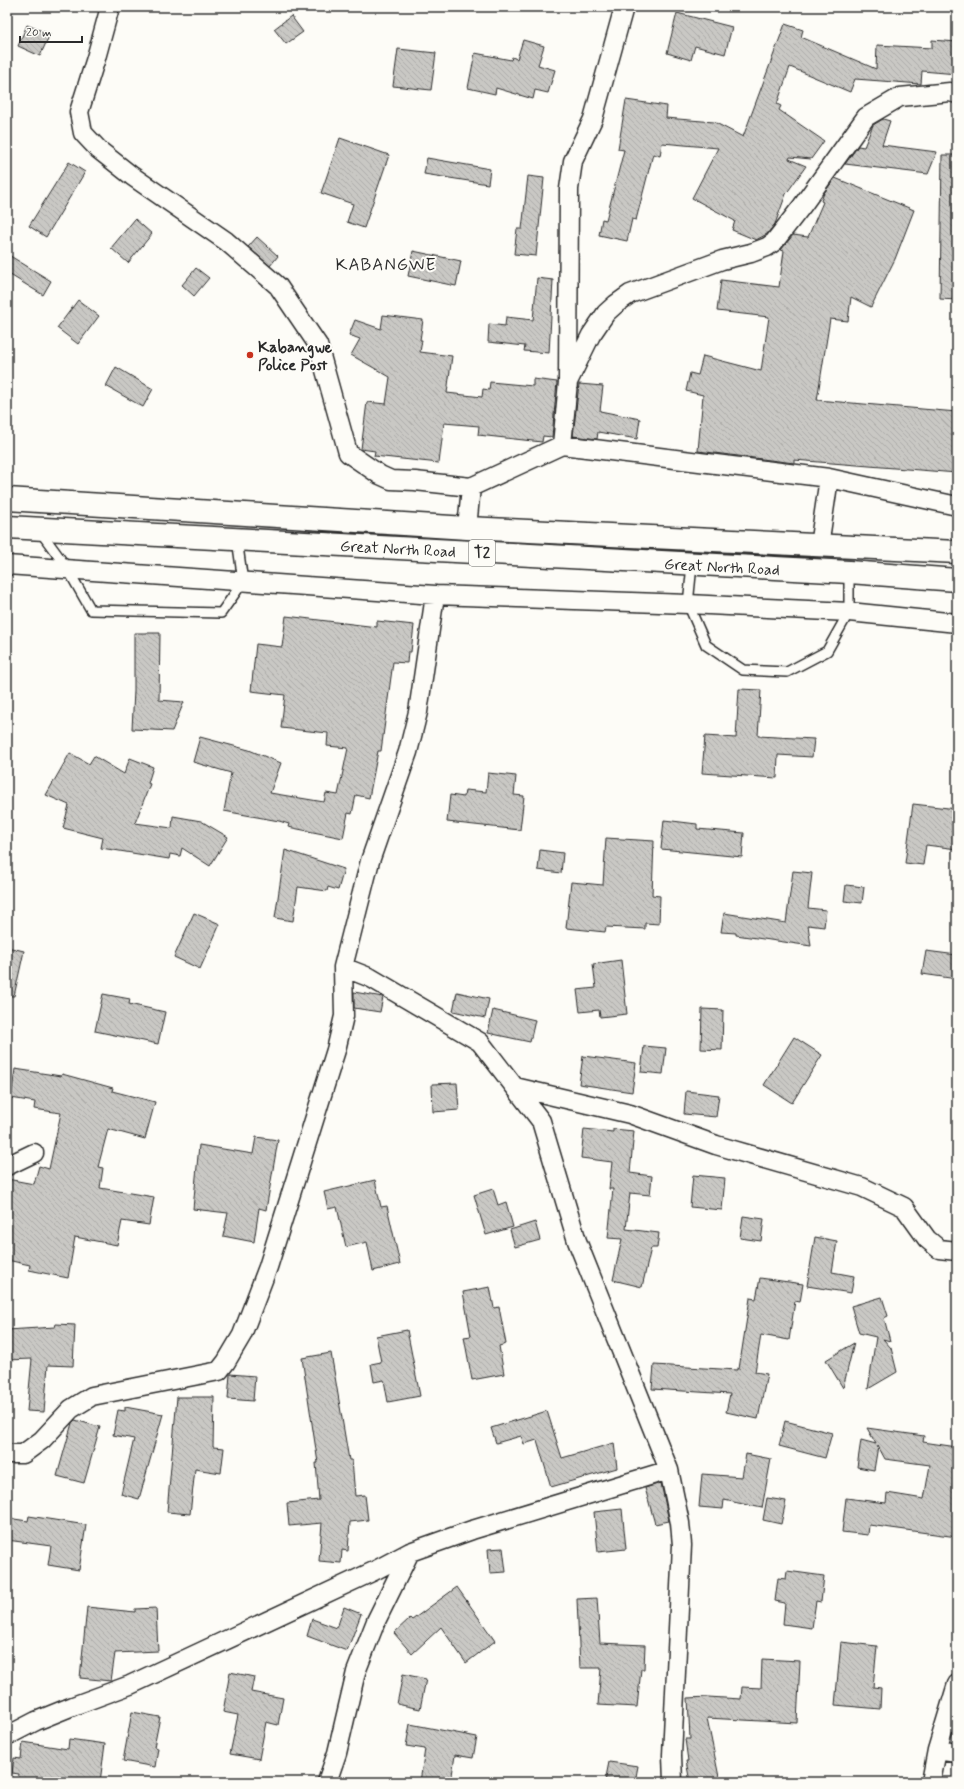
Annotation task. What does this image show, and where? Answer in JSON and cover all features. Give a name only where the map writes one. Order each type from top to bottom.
[{"type":"main road","name":"Great North Road","points":[[7,499],[467,528],[957,552]]},
{"type":"main road","name":"Great North Road","points":[[7,527],[692,565],[849,572],[957,580]]},
{"type":"street","points":[[110,7],[79,112],[83,133],[99,150],[132,176],[226,241],[278,286],[318,345],[348,452],[380,475],[391,480],[415,480],[471,487],[562,445],[830,478],[957,506]]},
{"type":"street","points":[[562,445],[568,382],[570,189],[573,161],[592,119],[624,7]]},
{"type":"street","points":[[568,382],[598,323],[616,304],[630,294],[722,260],[760,250],[774,242],[866,117],[900,97],[950,92],[957,94]]},
{"type":"street","points":[[819,546],[830,478]]},
{"type":"street","points":[[467,528],[471,487]]},
{"type":"street","points":[[7,565],[67,568],[435,595],[688,604],[849,612],[957,624]]},
{"type":"street","points":[[7,1454],[23,1454],[42,1440],[71,1409],[92,1396],[219,1371],[242,1335],[268,1267],[336,1050],[344,1016],[343,967],[370,861],[408,752],[418,712],[435,595]]},
{"type":"street","points":[[343,967],[372,978],[480,1042],[541,1121],[577,1241],[669,1470],[680,1523],[682,1545],[672,1755],[673,1782]]},
{"type":"street","points":[[515,1087],[630,1114],[716,1145],[862,1187],[904,1207],[927,1239],[939,1249],[957,1251]]},
{"type":"street","points":[[7,1166],[34,1153]]},
{"type":"street","points":[[7,1736],[66,1708],[130,1685],[374,1571],[410,1552],[472,1530],[669,1470]]},
{"type":"street","points":[[327,1782],[337,1753],[356,1672],[376,1621],[410,1552]]},
{"type":"street","points":[[931,1782],[937,1750],[957,1684]]},
{"type":"street","points":[[937,1750],[957,1753]]},
{"type":"lane","points":[[38,528],[67,568],[91,610],[221,614],[243,582],[237,539]]},
{"type":"lane","points":[[692,565],[688,604],[706,645],[743,670],[787,672],[826,651],[849,612],[849,572]]},
{"type":"building","points":[[677,13],[732,27],[725,54],[695,46],[691,60],[667,53]]},
{"type":"building","points":[[291,16],[303,32],[286,44],[274,29]]},
{"type":"building","points":[[785,24],[803,30],[801,37],[876,69],[877,45],[932,48],[932,40],[957,42],[957,74],[922,71],[921,84],[855,79],[850,92],[790,67],[777,104],[781,106],[779,110],[824,141],[811,159],[790,157],[789,159],[806,166],[786,194],[775,224],[767,234],[756,240],[732,230],[735,221],[692,198],[718,148],[662,143],[660,156],[653,154],[636,220],[632,219],[627,241],[599,235],[602,219],[606,220],[624,150],[618,149],[626,100],[667,106],[666,118],[714,122],[743,137]]},
{"type":"building","points":[[27,25],[50,34],[40,56],[18,46]]},
{"type":"building","points":[[523,40],[544,46],[538,65],[555,70],[548,93],[535,90],[533,99],[496,88],[495,94],[468,88],[475,53],[511,60],[512,57],[517,59]]},
{"type":"building","points":[[398,49],[436,53],[431,90],[393,86]]},
{"type":"building","points":[[883,119],[890,121],[882,145],[937,152],[928,174],[845,164],[858,146],[864,147],[873,125]]},
{"type":"building","points":[[340,138],[389,155],[364,228],[347,222],[353,204],[321,193]]},
{"type":"building","points":[[942,155],[957,155],[957,300],[940,299]]},
{"type":"building","points":[[427,158],[490,169],[488,184],[424,174]]},
{"type":"building","points":[[69,162],[85,172],[46,237],[29,226]]},
{"type":"building","points":[[528,176],[544,178],[536,256],[514,254],[517,229],[522,229]]},
{"type":"building","points":[[835,178],[914,210],[895,259],[871,307],[851,297],[848,321],[830,319],[817,400],[957,412],[957,473],[794,460],[794,463],[698,451],[703,395],[686,391],[690,373],[698,375],[703,356],[761,371],[769,317],[717,311],[721,280],[779,287],[784,251],[781,250],[793,235],[808,237],[823,202],[821,201],[824,193]]},
{"type":"building","points":[[135,219],[152,234],[128,263],[111,248]]},
{"type":"building","points":[[257,237],[278,256],[270,266],[248,247]]},
{"type":"building","points":[[413,251],[461,261],[456,286],[408,276]]},
{"type":"building","points":[[7,254],[51,281],[43,295],[7,273]]},
{"type":"building","points":[[196,268],[209,278],[194,296],[182,285]]},
{"type":"building","points":[[537,278],[553,280],[549,353],[524,351],[525,346],[488,342],[489,324],[505,326],[506,317],[533,320]]},
{"type":"building","points":[[78,300],[99,316],[78,344],[57,328]]},
{"type":"building","points":[[383,315],[423,320],[420,352],[452,356],[447,393],[482,397],[483,389],[489,390],[490,382],[533,386],[533,379],[557,382],[552,437],[543,436],[542,442],[478,435],[479,426],[444,423],[439,463],[374,456],[375,451],[361,449],[367,402],[386,404],[390,377],[351,355],[360,339],[349,335],[355,320],[381,329]]},
{"type":"building","points":[[116,367],[153,389],[143,407],[106,386]]},
{"type":"building","points":[[579,384],[603,386],[600,411],[640,419],[637,439],[598,432],[597,439],[573,436]]},
{"type":"building","points":[[286,616],[377,627],[377,621],[414,625],[411,652],[408,652],[407,663],[393,662],[381,751],[378,751],[369,798],[356,795],[352,814],[348,813],[343,838],[288,827],[289,824],[279,821],[224,811],[231,773],[193,762],[200,737],[249,750],[281,763],[270,793],[324,802],[326,793],[338,795],[348,748],[327,746],[328,733],[281,728],[285,695],[251,691],[256,644],[282,647]]},
{"type":"building","points":[[134,633],[160,633],[159,700],[184,702],[172,731],[132,729],[134,691]]},
{"type":"building","points":[[739,689],[761,690],[758,736],[814,739],[812,757],[778,755],[777,778],[702,773],[705,736],[736,738]]},
{"type":"building","points":[[70,753],[89,764],[94,756],[124,774],[130,758],[153,767],[148,783],[150,784],[135,823],[172,828],[173,816],[201,821],[228,837],[210,866],[182,848],[180,856],[170,854],[169,859],[101,848],[103,838],[63,828],[69,805],[46,795]]},
{"type":"building","points":[[488,773],[516,776],[514,795],[524,796],[520,830],[447,822],[450,795],[464,797],[465,790],[486,792]]},
{"type":"building","points":[[913,804],[957,809],[957,849],[926,845],[923,865],[905,863]]},
{"type":"building","points":[[664,820],[697,824],[697,829],[744,833],[742,857],[661,849]]},
{"type":"building","points":[[606,838],[654,841],[652,895],[660,896],[659,924],[645,923],[645,929],[606,927],[605,932],[566,928],[571,882],[603,885]]},
{"type":"building","points":[[285,850],[344,869],[338,890],[328,887],[327,891],[298,887],[293,921],[275,918]]},
{"type":"building","points":[[540,850],[563,853],[561,873],[538,870]]},
{"type":"building","points":[[793,871],[812,873],[808,908],[826,910],[824,927],[808,925],[811,946],[736,935],[736,933],[721,932],[724,913],[786,923]]},
{"type":"building","points":[[846,885],[864,887],[862,903],[844,901]]},
{"type":"building","points":[[194,913],[220,924],[200,969],[174,957]]},
{"type":"building","points":[[7,947],[24,951],[14,996],[7,996]]},
{"type":"building","points":[[926,951],[957,955],[957,979],[922,974]]},
{"type":"building","points":[[621,960],[627,1014],[600,1017],[599,1010],[580,1012],[577,990],[596,988],[593,964]]},
{"type":"building","points":[[354,992],[383,997],[380,1012],[354,1008]]},
{"type":"building","points":[[457,992],[489,999],[485,1018],[453,1011]]},
{"type":"building","points":[[103,994],[130,999],[129,1004],[165,1012],[158,1044],[95,1031]]},
{"type":"building","points":[[702,1009],[723,1010],[722,1050],[701,1049]]},
{"type":"building","points":[[493,1010],[535,1020],[530,1042],[488,1033]]},
{"type":"building","points":[[794,1037],[822,1055],[792,1103],[764,1085]]},
{"type":"building","points":[[644,1046],[666,1048],[663,1074],[641,1072]]},
{"type":"building","points":[[583,1056],[636,1063],[632,1092],[579,1084]]},
{"type":"building","points":[[15,1069],[61,1076],[62,1074],[113,1088],[112,1091],[155,1102],[145,1139],[108,1129],[98,1167],[103,1168],[100,1188],[154,1197],[149,1225],[122,1221],[117,1245],[75,1237],[68,1278],[29,1270],[30,1265],[7,1260],[7,1179],[34,1184],[39,1166],[49,1169],[61,1113],[34,1109],[35,1102],[11,1098]]},
{"type":"building","points":[[457,1083],[459,1110],[433,1112],[432,1084]]},
{"type":"building","points":[[686,1091],[719,1095],[716,1117],[684,1114]]},
{"type":"building","points":[[584,1129],[613,1132],[613,1129],[634,1131],[630,1173],[652,1176],[650,1195],[630,1193],[626,1229],[659,1233],[657,1248],[651,1248],[642,1287],[613,1280],[622,1239],[608,1238],[613,1189],[609,1189],[612,1162],[581,1158]]},
{"type":"building","points":[[256,1137],[278,1140],[266,1210],[259,1208],[254,1242],[223,1236],[228,1213],[193,1209],[199,1145],[253,1154]]},
{"type":"building","points":[[693,1175],[725,1178],[722,1210],[690,1207]]},
{"type":"building","points":[[375,1180],[381,1207],[387,1206],[400,1264],[373,1271],[367,1242],[346,1247],[337,1207],[328,1209],[324,1192]]},
{"type":"building","points":[[493,1189],[498,1205],[506,1202],[513,1227],[486,1235],[474,1195]]},
{"type":"building","points":[[743,1216],[764,1219],[761,1241],[740,1238]]},
{"type":"building","points":[[535,1222],[540,1240],[515,1247],[510,1230]]},
{"type":"building","points":[[815,1237],[837,1241],[832,1272],[854,1276],[851,1293],[807,1286]]},
{"type":"building","points":[[760,1278],[803,1284],[800,1302],[795,1301],[789,1340],[761,1335],[755,1372],[767,1374],[758,1419],[726,1412],[730,1394],[652,1389],[654,1365],[739,1369],[750,1298],[756,1299]]},
{"type":"building","points":[[490,1287],[494,1308],[499,1307],[506,1344],[499,1346],[504,1374],[472,1380],[464,1337],[471,1336],[463,1292]]},
{"type":"building","points":[[882,1297],[888,1316],[884,1318],[890,1341],[883,1339],[891,1348],[897,1372],[868,1389],[876,1337],[859,1333],[851,1306]]},
{"type":"building","points":[[56,1324],[75,1325],[73,1366],[48,1365],[44,1412],[27,1411],[32,1359],[7,1360],[7,1330],[55,1327]]},
{"type":"building","points":[[407,1330],[420,1396],[388,1402],[384,1380],[374,1382],[371,1364],[381,1362],[376,1336]]},
{"type":"building","points":[[854,1343],[843,1388],[826,1360]]},
{"type":"building","points":[[331,1353],[349,1460],[352,1460],[355,1496],[365,1495],[368,1520],[350,1522],[348,1551],[342,1550],[341,1563],[319,1561],[322,1523],[289,1526],[287,1503],[319,1500],[316,1463],[318,1463],[302,1358]]},
{"type":"building","points":[[230,1374],[255,1376],[253,1401],[228,1399]]},
{"type":"building","points":[[177,1397],[214,1397],[213,1447],[224,1448],[221,1473],[195,1469],[190,1514],[167,1512]]},
{"type":"building","points":[[125,1407],[163,1414],[139,1499],[121,1494],[134,1439],[113,1435],[118,1410],[125,1411]]},
{"type":"building","points":[[547,1411],[562,1458],[614,1443],[617,1468],[551,1487],[537,1440],[524,1444],[521,1436],[496,1443],[491,1428]]},
{"type":"building","points":[[75,1420],[100,1427],[84,1483],[57,1476],[72,1423]]},
{"type":"building","points":[[785,1421],[832,1433],[825,1458],[779,1446]]},
{"type":"building","points":[[867,1428],[924,1436],[923,1442],[957,1447],[957,1537],[869,1525],[868,1535],[842,1532],[846,1498],[886,1503],[887,1493],[924,1499],[930,1465],[885,1459],[878,1446],[874,1470],[857,1467],[861,1440],[876,1444]]},
{"type":"building","points":[[746,1454],[771,1459],[762,1508],[724,1500],[723,1509],[699,1507],[702,1474],[742,1477]]},
{"type":"building","points":[[661,1483],[669,1521],[655,1524],[645,1488]]},
{"type":"building","points":[[767,1498],[786,1501],[781,1524],[763,1520]]},
{"type":"building","points":[[622,1509],[626,1549],[598,1552],[594,1512]]},
{"type":"building","points":[[29,1516],[86,1525],[79,1570],[48,1565],[51,1546],[7,1540],[7,1518],[28,1521]]},
{"type":"building","points":[[503,1548],[506,1572],[490,1573],[488,1549]]},
{"type":"building","points":[[787,1571],[824,1576],[821,1602],[816,1601],[812,1628],[783,1624],[785,1603],[775,1601],[778,1578],[786,1579]]},
{"type":"building","points":[[457,1587],[495,1641],[466,1663],[441,1627],[412,1654],[394,1633],[410,1618],[412,1620]]},
{"type":"building","points":[[597,1598],[600,1643],[645,1645],[644,1669],[641,1669],[637,1707],[598,1705],[601,1668],[580,1668],[577,1599]]},
{"type":"building","points":[[87,1607],[135,1612],[135,1609],[156,1608],[158,1651],[115,1653],[111,1681],[80,1678]]},
{"type":"building","points":[[344,1607],[361,1614],[347,1651],[307,1636],[312,1619],[337,1628]]},
{"type":"building","points":[[841,1642],[877,1646],[873,1687],[881,1688],[880,1709],[835,1705]]},
{"type":"building","points":[[762,1659],[800,1661],[797,1723],[707,1718],[720,1782],[690,1782],[686,1761],[688,1761],[685,1739],[690,1739],[688,1698],[708,1697],[741,1699],[742,1687],[761,1688]]},
{"type":"building","points":[[230,1672],[254,1677],[251,1692],[283,1698],[278,1725],[266,1722],[259,1759],[230,1754],[238,1715],[223,1712]]},
{"type":"building","points":[[403,1674],[426,1679],[420,1709],[397,1704]]},
{"type":"building","points":[[132,1712],[160,1717],[154,1747],[158,1748],[155,1767],[123,1761]]},
{"type":"building","points":[[410,1724],[477,1737],[473,1758],[455,1755],[451,1782],[420,1782],[425,1749],[406,1746]]},
{"type":"building","points":[[69,1739],[105,1744],[100,1782],[81,1782],[52,1778],[52,1782],[29,1782],[18,1780],[19,1774],[12,1773],[14,1758],[21,1759],[23,1742],[68,1749]]},
{"type":"building","points":[[609,1762],[638,1766],[635,1782],[605,1782]]},
{"type":"place","name":"Kabangwe Police Post","points":[[250,355]]},
{"type":"district","name":"KABANGWE","points":[[386,264]]}]
